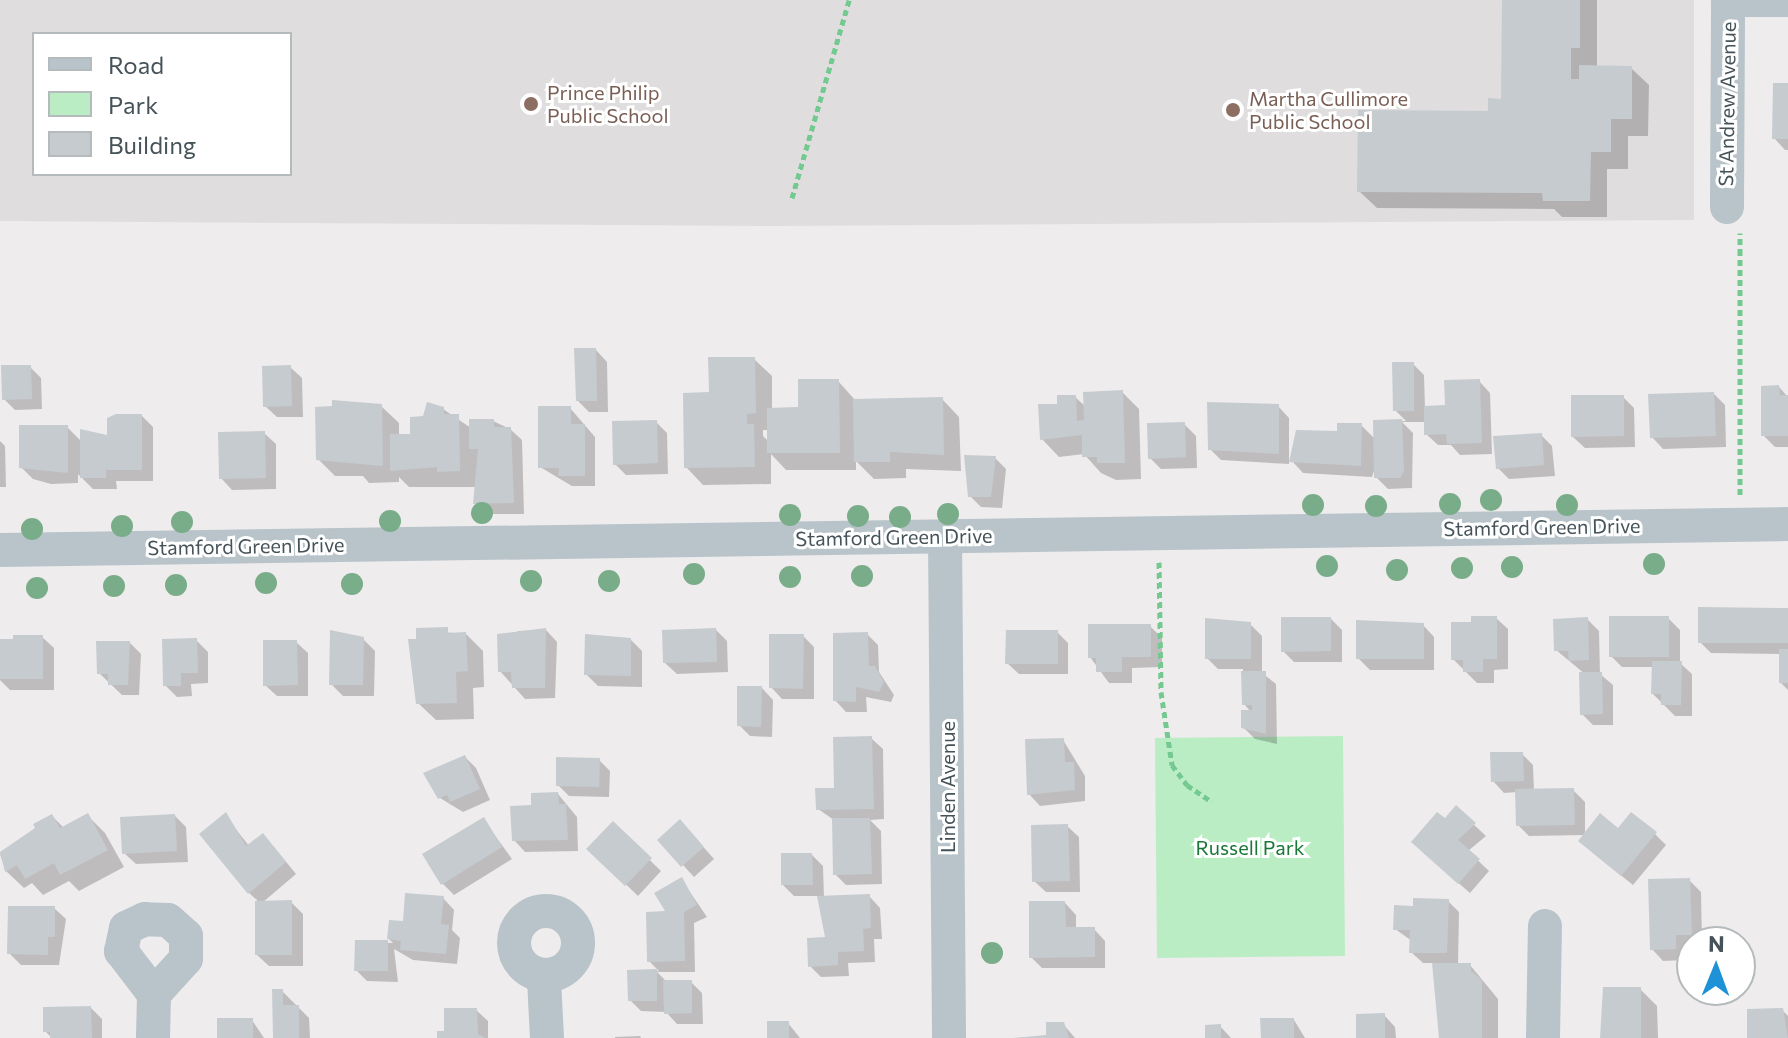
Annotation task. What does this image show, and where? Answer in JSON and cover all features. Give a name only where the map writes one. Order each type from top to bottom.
[{"type":"street","points":[[1728,0],[1788,0]]},
{"type":"street","name":"St Andrew Avenue","points":[[1727,207],[1728,0]]},
{"type":"street","name":"Stamford Green Drive","points":[[0,550],[1788,524]]},
{"type":"street","name":"Linden Avenue","points":[[945,536],[949,1038]]},
{"type":"street","points":[[1543,1038],[1545,926]]},
{"type":"street","points":[[544,979],[547,1038]]},
{"type":"street","points":[[153,1038],[154,994]]},
{"type":"path","points":[[792,198],[849,0]]},
{"type":"path","points":[[1727,207],[1740,219],[1740,524]]},
{"type":"path","points":[[1159,533],[1161,692],[1172,765],[1187,785],[1212,802]]},
{"type":"shaded area","name":"Martha Cullimore Public School","points":[[0,0],[1694,0],[1694,220],[774,226],[0,221]]},
{"type":"green space","name":"Russell Park","points":[[1343,736],[1345,956],[1157,958],[1155,738]]},
{"type":"building","points":[[1502,0],[1580,0],[1580,48],[1571,48],[1571,79],[1579,79],[1579,65],[1632,66],[1632,119],[1611,119],[1611,152],[1591,152],[1590,201],[1543,201],[1542,193],[1357,192],[1358,110],[1488,111],[1488,98],[1501,99]]},
{"type":"building","points":[[1773,83],[1788,83],[1788,139],[1772,139]]},
{"type":"building","points":[[574,348],[596,348],[597,401],[576,401]]},
{"type":"building","points":[[708,357],[755,357],[756,413],[747,414],[747,424],[754,424],[755,467],[684,468],[683,393],[709,392]]},
{"type":"building","points":[[1392,362],[1414,362],[1414,411],[1393,411]]},
{"type":"building","points":[[1,365],[31,365],[32,399],[2,400]]},
{"type":"building","points":[[291,365],[292,406],[263,407],[262,366]]},
{"type":"building","points":[[798,379],[839,379],[840,453],[767,453],[767,408],[798,407]]},
{"type":"building","points":[[1480,379],[1482,443],[1447,444],[1446,434],[1424,435],[1424,406],[1445,405],[1444,380]]},
{"type":"building","points":[[1779,385],[1780,395],[1788,395],[1788,436],[1761,436],[1761,386]]},
{"type":"building","points":[[1123,390],[1125,463],[1097,463],[1097,457],[1082,457],[1082,435],[1040,440],[1038,404],[1057,404],[1057,395],[1076,395],[1077,421],[1084,420],[1083,392]]},
{"type":"building","points":[[1714,392],[1716,436],[1650,438],[1648,394]]},
{"type":"building","points":[[1571,395],[1624,395],[1624,436],[1571,437]]},
{"type":"building","points":[[943,397],[944,455],[890,452],[890,462],[854,462],[853,399]]},
{"type":"building","points":[[332,400],[382,404],[383,466],[316,460],[315,407],[332,406]]},
{"type":"building","points":[[427,402],[444,407],[444,414],[459,414],[460,471],[437,472],[437,467],[390,471],[390,434],[410,434],[410,417],[423,416]]},
{"type":"building","points":[[1207,402],[1279,404],[1279,454],[1208,450]]},
{"type":"building","points":[[538,406],[571,406],[571,424],[585,424],[585,476],[558,476],[559,468],[538,468]]},
{"type":"building","points":[[116,414],[142,414],[142,470],[106,470],[106,478],[80,478],[80,429],[107,435],[107,418]]},
{"type":"building","points":[[469,419],[494,419],[494,427],[511,427],[514,503],[473,504],[478,449],[469,449]]},
{"type":"building","points":[[1402,419],[1404,471],[1400,478],[1374,478],[1373,420]]},
{"type":"building","points":[[657,420],[658,463],[613,465],[612,421]]},
{"type":"building","points":[[1185,422],[1186,457],[1148,459],[1147,423]]},
{"type":"building","points":[[1337,423],[1362,423],[1361,466],[1289,462],[1296,430],[1337,431]]},
{"type":"building","points":[[19,425],[68,425],[68,473],[19,468]]},
{"type":"building","points":[[265,431],[266,478],[219,479],[218,432]]},
{"type":"building","points":[[1542,433],[1544,465],[1496,469],[1493,436]]},
{"type":"building","points":[[964,455],[996,456],[991,497],[968,497]]},
{"type":"building","points":[[1698,607],[1788,608],[1788,643],[1698,643]]},
{"type":"building","points":[[1471,616],[1497,616],[1497,659],[1483,659],[1483,672],[1463,672],[1463,660],[1451,660],[1451,622],[1471,622]]},
{"type":"building","points":[[1609,616],[1669,616],[1669,657],[1609,657]]},
{"type":"building","points":[[1281,617],[1331,617],[1331,651],[1281,652]]},
{"type":"building","points":[[1588,617],[1589,660],[1569,661],[1568,651],[1554,651],[1553,619]]},
{"type":"building","points":[[1205,618],[1251,622],[1251,659],[1205,659]]},
{"type":"building","points":[[1356,620],[1424,623],[1424,659],[1356,659]]},
{"type":"building","points":[[1088,624],[1151,624],[1151,657],[1122,657],[1122,672],[1096,672],[1096,658],[1088,658]]},
{"type":"building","points":[[448,627],[448,633],[466,632],[468,671],[456,672],[457,703],[416,704],[408,639],[416,639],[416,628]]},
{"type":"building","points":[[546,628],[545,688],[512,688],[511,672],[498,672],[497,634]]},
{"type":"building","points":[[716,628],[717,662],[663,663],[662,630]]},
{"type":"building","points":[[330,630],[364,637],[363,685],[329,685]]},
{"type":"building","points":[[1006,630],[1058,630],[1058,664],[1005,664]]},
{"type":"building","points":[[868,632],[869,666],[875,666],[884,682],[879,692],[856,687],[856,702],[833,701],[833,633]]},
{"type":"building","points":[[585,634],[631,638],[631,676],[584,675]]},
{"type":"building","points":[[769,634],[804,634],[803,689],[769,688]]},
{"type":"building","points":[[13,635],[43,635],[43,679],[0,679],[0,639],[13,639]]},
{"type":"building","points":[[197,638],[198,673],[181,673],[181,686],[163,686],[162,639]]},
{"type":"building","points":[[263,640],[297,640],[298,685],[263,686]]},
{"type":"building","points":[[96,641],[130,641],[128,685],[108,685],[108,674],[97,674]]},
{"type":"building","points":[[1779,649],[1788,649],[1788,683],[1779,683]]},
{"type":"building","points":[[1652,661],[1682,661],[1681,705],[1661,705],[1661,694],[1651,694]]},
{"type":"building","points":[[1241,671],[1266,671],[1266,734],[1241,728],[1241,710],[1252,710],[1252,705],[1242,705]]},
{"type":"building","points":[[1579,672],[1602,672],[1603,714],[1580,715]]},
{"type":"building","points":[[737,686],[762,686],[761,727],[737,726]]},
{"type":"building","points":[[872,736],[874,809],[816,810],[815,788],[834,788],[833,737]]},
{"type":"building","points":[[1064,738],[1065,762],[1074,762],[1075,790],[1027,795],[1025,739]]},
{"type":"building","points":[[1490,752],[1523,752],[1524,781],[1491,782]]},
{"type":"building","points":[[465,755],[480,789],[450,802],[447,795],[438,799],[423,773]]},
{"type":"building","points":[[556,757],[600,758],[599,787],[556,786]]},
{"type":"building","points":[[1574,788],[1575,825],[1516,826],[1515,789]]},
{"type":"building","points":[[558,792],[559,804],[566,804],[568,840],[512,841],[510,806],[531,805],[531,793]]},
{"type":"building","points":[[1456,805],[1476,823],[1458,840],[1480,859],[1458,884],[1411,842],[1437,812],[1445,818]]},
{"type":"building","points":[[226,812],[246,846],[263,833],[286,862],[248,894],[199,834]]},
{"type":"building","points":[[1631,812],[1657,832],[1621,876],[1578,841],[1600,813],[1618,828]]},
{"type":"building","points":[[88,813],[108,850],[60,875],[54,863],[25,879],[17,865],[5,872],[0,852],[35,828],[33,824],[52,814],[60,828]]},
{"type":"building","points":[[175,814],[177,851],[122,854],[120,817]]},
{"type":"building","points":[[484,817],[502,847],[441,885],[422,854]]},
{"type":"building","points":[[832,818],[870,818],[872,874],[833,875]]},
{"type":"building","points":[[680,819],[704,847],[681,867],[657,840]]},
{"type":"building","points":[[613,821],[652,858],[625,886],[586,849]]},
{"type":"building","points":[[1068,824],[1070,881],[1032,882],[1031,825]]},
{"type":"building","points":[[781,853],[812,853],[813,885],[781,885]]},
{"type":"building","points":[[682,877],[697,905],[684,912],[685,961],[647,962],[646,912],[665,911],[654,893]]},
{"type":"building","points":[[1690,878],[1692,926],[1676,926],[1676,949],[1650,950],[1648,879]]},
{"type":"building","points":[[405,893],[444,896],[441,924],[449,925],[446,954],[400,950],[401,941],[387,939],[389,920],[403,921]]},
{"type":"building","points":[[870,894],[871,928],[863,929],[864,951],[838,952],[838,965],[808,967],[807,938],[825,937],[817,896]]},
{"type":"building","points":[[1413,898],[1449,899],[1447,953],[1409,953],[1410,930],[1393,930],[1394,905],[1413,906]]},
{"type":"building","points":[[292,900],[292,955],[255,955],[255,901]]},
{"type":"building","points":[[1029,901],[1065,901],[1066,927],[1095,927],[1095,957],[1029,958]]},
{"type":"building","points":[[8,906],[55,906],[55,937],[48,937],[48,955],[7,954]]},
{"type":"building","points":[[355,940],[388,940],[388,971],[354,971]]},
{"type":"building","points":[[1432,963],[1471,963],[1471,971],[1482,980],[1482,1038],[1439,1038]]},
{"type":"building","points":[[657,969],[657,1001],[628,1001],[627,970]]},
{"type":"building","points":[[663,980],[692,980],[692,1013],[664,1014]]},
{"type":"building","points":[[1603,987],[1641,987],[1641,1038],[1600,1038]]},
{"type":"building","points":[[272,989],[283,989],[283,1005],[299,1005],[299,1038],[273,1038]]},
{"type":"building","points":[[91,1006],[92,1038],[50,1038],[50,1032],[43,1032],[43,1007]]},
{"type":"building","points":[[444,1008],[477,1008],[478,1034],[485,1038],[437,1038],[437,1031],[444,1031]]},
{"type":"building","points":[[1783,1008],[1788,1038],[1747,1038],[1747,1009]]},
{"type":"building","points":[[1385,1013],[1385,1038],[1356,1038],[1356,1014]]},
{"type":"building","points":[[217,1018],[253,1018],[253,1038],[217,1038]]},
{"type":"building","points":[[1260,1018],[1294,1018],[1294,1038],[1261,1038]]},
{"type":"building","points":[[767,1021],[789,1021],[789,1038],[767,1038]]},
{"type":"building","points":[[1046,1022],[1064,1022],[1069,1038],[1013,1038],[1046,1035]]},
{"type":"building","points":[[1221,1024],[1221,1038],[1205,1038],[1205,1025]]},
{"type":"place","name":"Prince Philip Public School","points":[[531,104]]},
{"type":"place","name":"Martha Cullimore Public School","points":[[1233,110]]}]
